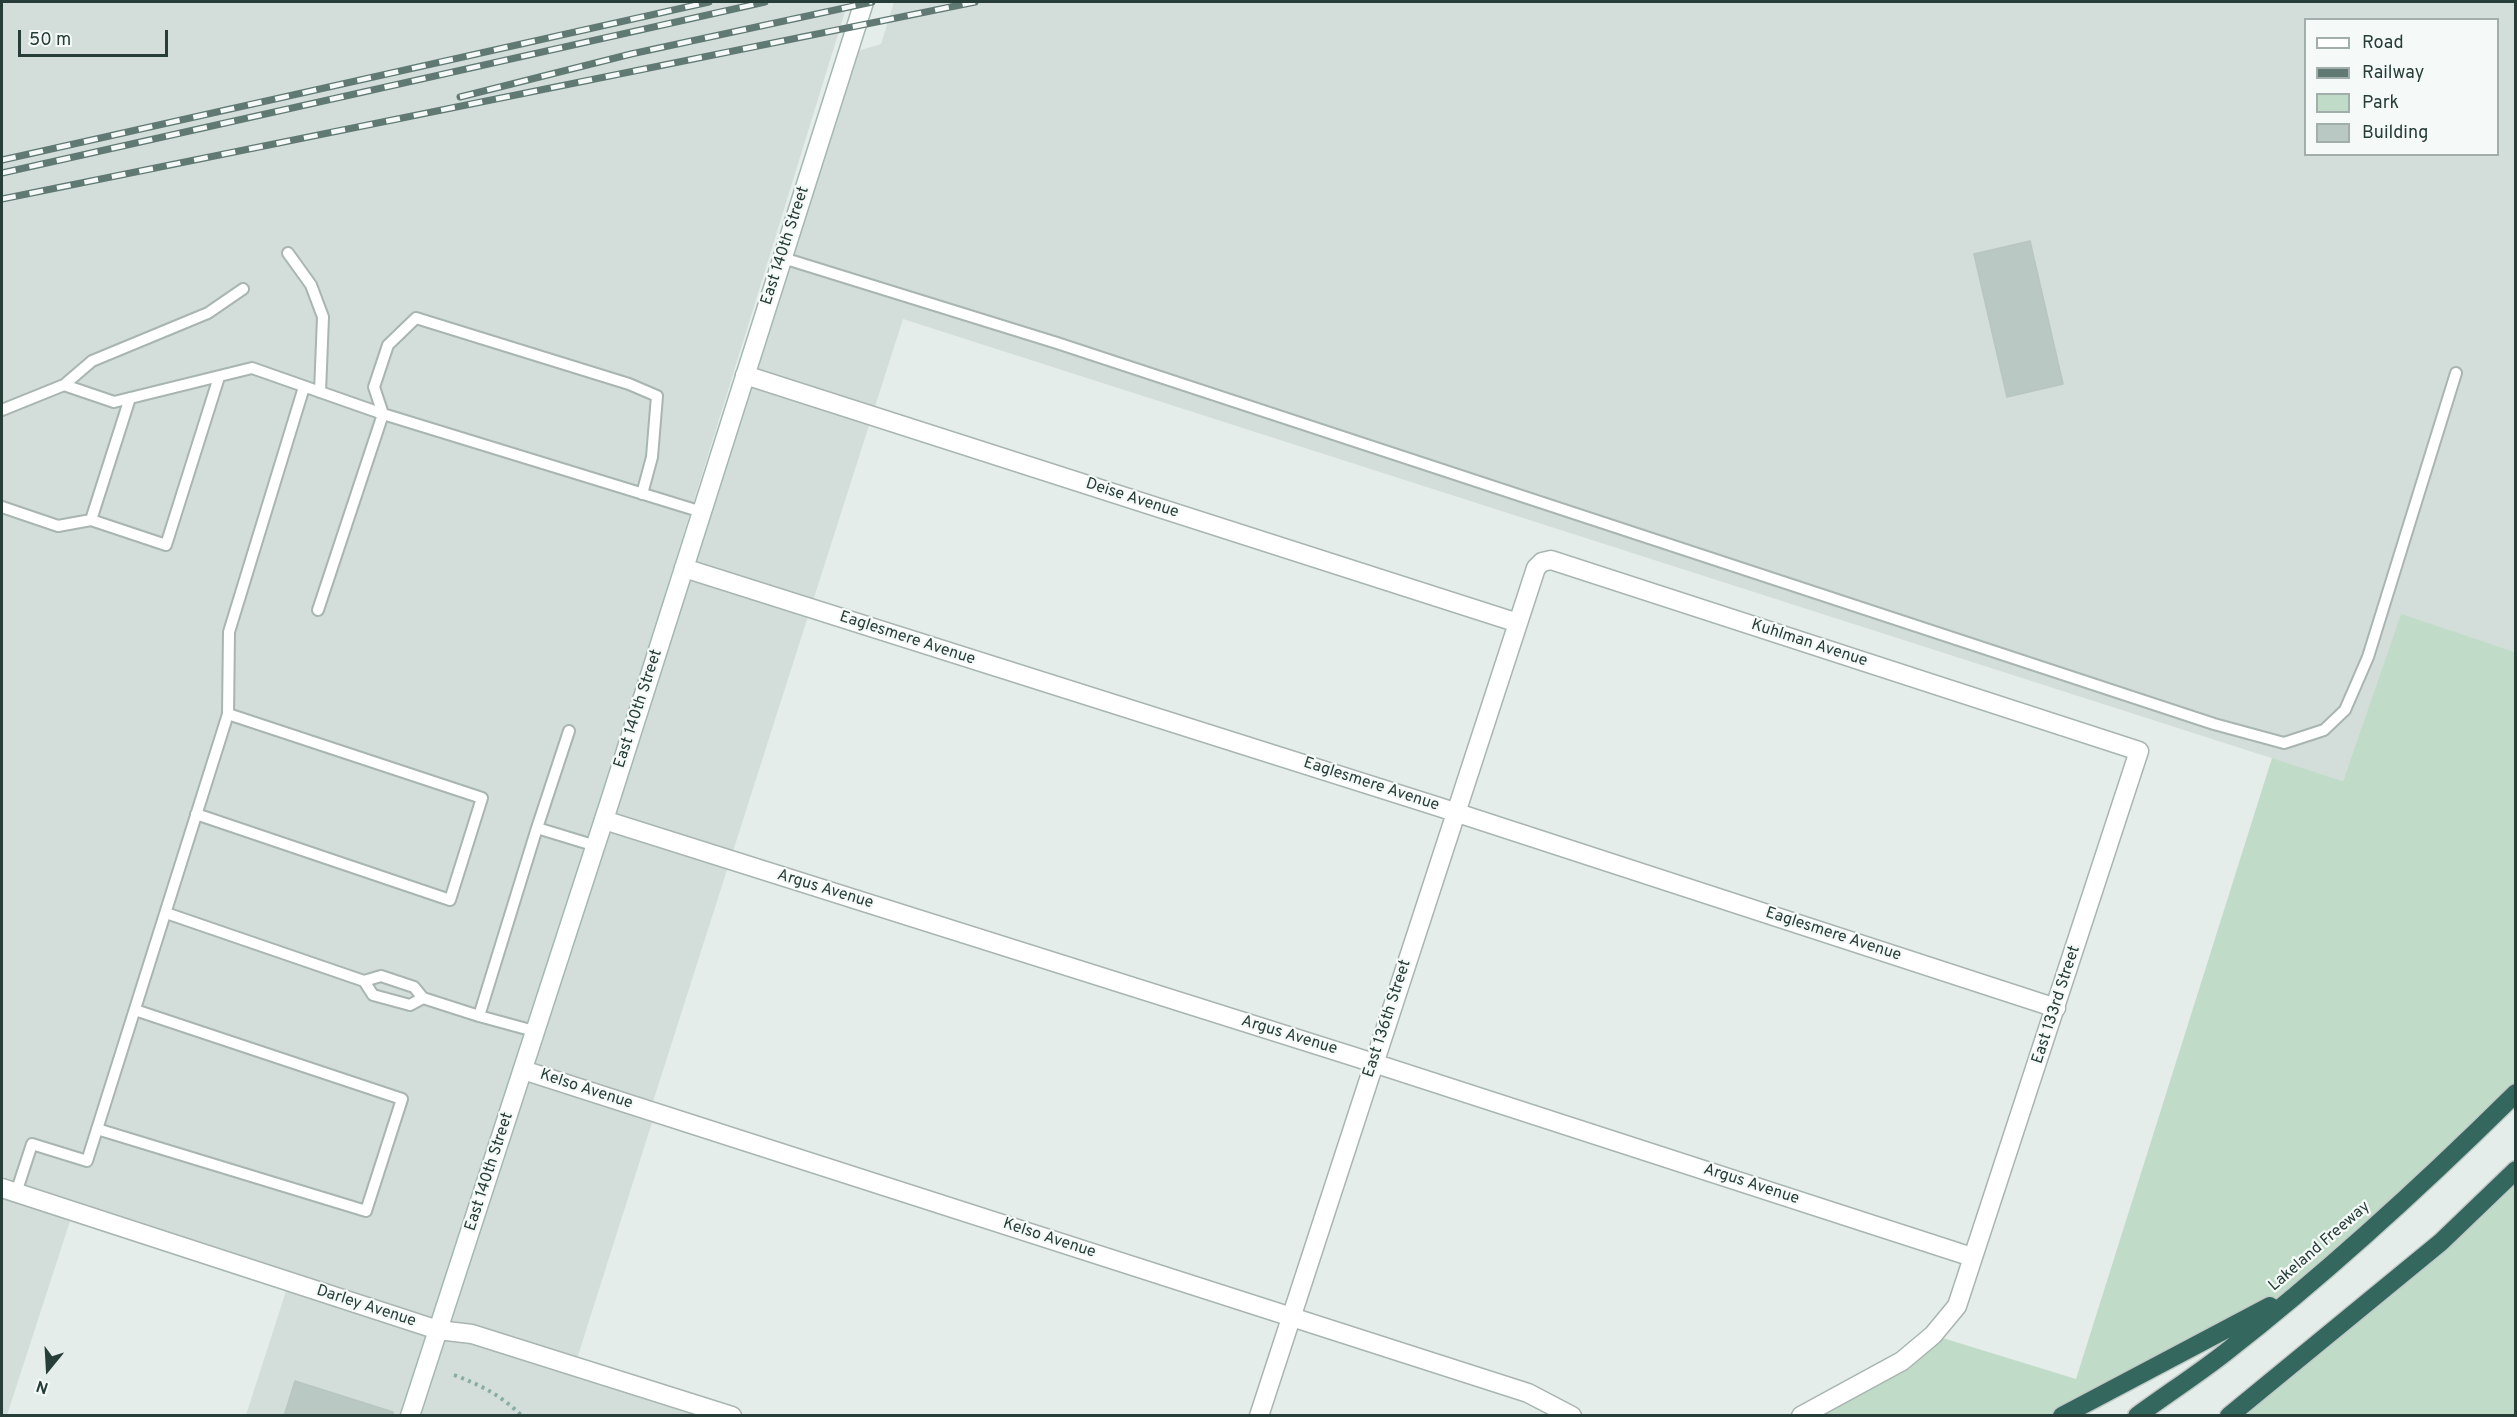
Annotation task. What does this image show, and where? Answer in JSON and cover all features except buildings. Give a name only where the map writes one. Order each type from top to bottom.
[{"type":"highway","name":"Lakeland Freeway","points":[[2137,1416],[2225,1352],[2306,1287],[2449,1160],[2516,1093]]},
{"type":"highway","points":[[2229,1416],[2442,1242],[2516,1170]]},
{"type":"highway","points":[[2062,1416],[2306,1287]]},
{"type":"street","name":"East 140th Street","points":[[410,1416],[596,846],[864,2]]},
{"type":"street","name":"Deise Avenue","points":[[745,375],[1518,623]]},
{"type":"street","name":"Kuhlman Avenue","points":[[1518,623],[1536,568],[1542,562],[1551,560],[2139,751]]},
{"type":"street","name":"Eaglesmere Avenue","points":[[684,568],[1455,812],[2056,1008]]},
{"type":"street","name":"East 136th Street","points":[[1259,1416],[1518,623]]},
{"type":"street","name":"East 133rd Street","points":[[1972,1257],[2139,751]]},
{"type":"street","name":"Argus Avenue","points":[[604,820],[1374,1063],[1972,1257]]},
{"type":"street","name":"Kelso Avenue","points":[[523,1070],[1528,1393],[1572,1416]]},
{"type":"street","name":"Darley Avenue","points":[[9,1190],[438,1330],[472,1334],[732,1416]]},
{"type":"street","points":[[1801,1416],[1902,1361],[1933,1335],[1957,1306],[1972,1257]]},
{"type":"lane","points":[[288,253],[311,285],[323,317],[320,392]]},
{"type":"lane","points":[[783,258],[1058,343],[2214,724],[2284,742],[2324,730],[2345,710],[2368,657],[2456,373]]},
{"type":"lane","points":[[2,410],[64,385],[92,362],[208,313],[243,289]]},
{"type":"lane","points":[[318,610],[383,414],[374,387],[384,356],[388,345],[416,318],[629,384],[657,396],[652,457],[642,494]]},
{"type":"lane","points":[[64,385],[114,402],[252,368],[383,414],[702,512]]},
{"type":"lane","points":[[2,507],[58,526],[91,520],[166,545],[219,377]]},
{"type":"lane","points":[[9,1190],[32,1144],[87,1161],[228,714],[229,632],[303,387]]},
{"type":"lane","points":[[91,520],[130,398]]},
{"type":"lane","points":[[196,814],[450,900],[482,798],[228,714]]},
{"type":"lane","points":[[479,1016],[569,731]]},
{"type":"lane","points":[[537,828],[596,846]]},
{"type":"lane","points":[[166,913],[364,981],[381,976],[414,987],[423,998],[534,1031]]},
{"type":"lane","points":[[364,981],[373,995],[410,1005],[423,998]]},
{"type":"lane","points":[[98,1129],[366,1211],[402,1099],[135,1010]]},
{"type":"path","points":[[454,1375],[481,1385],[504,1398],[522,1416]]},
{"type":"shaded area","points":[[2,2],[848,2],[451,1287],[848,54],[881,44],[894,2],[2515,2],[2515,652],[2401,615],[2343,781],[903,319],[650,1111],[655,1113],[575,1365],[732,1415],[246,1415],[289,1282],[73,1212],[7,1415],[2,1416]]},
{"type":"green space","points":[[2401,614],[2515,652],[2515,1093],[2306,1287],[2062,1415],[1801,1416],[1933,1335],[2076,1379],[2272,758],[2343,781]]},
{"type":"green space","points":[[2515,1170],[2515,1415],[2229,1416]]},
{"type":"railway","points":[[2,160],[709,2]]},
{"type":"railway","points":[[2,173],[765,2]]},
{"type":"railway","points":[[460,97],[631,54],[872,2]]},
{"type":"railway","points":[[2,199],[975,2]]}]
